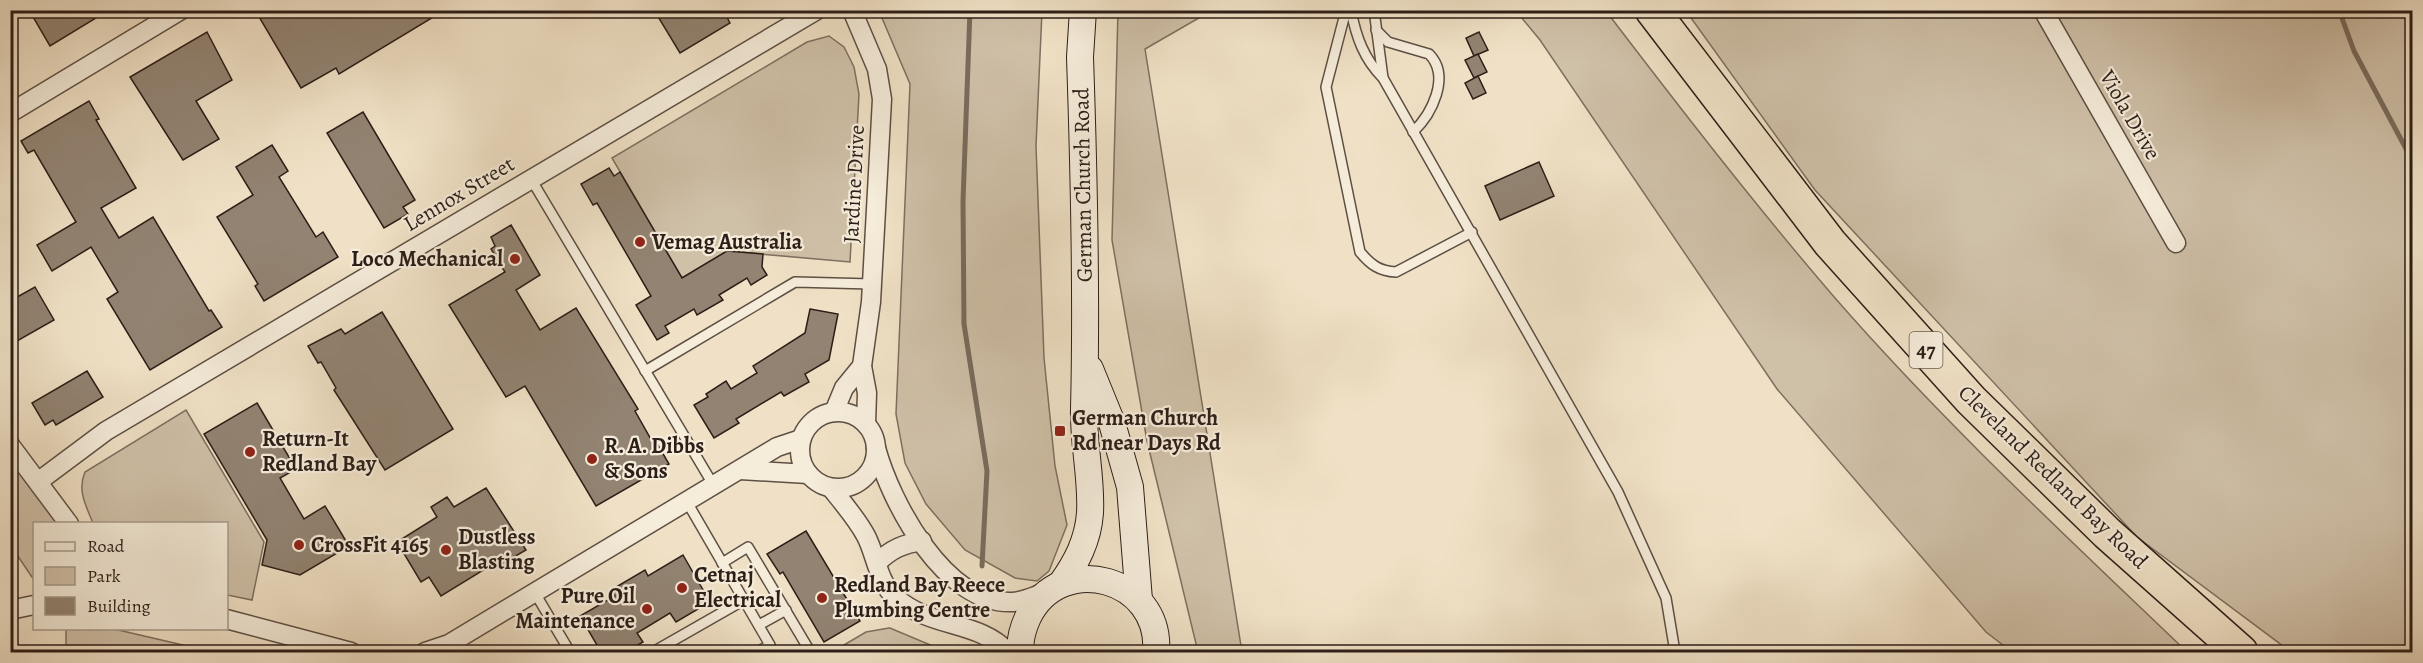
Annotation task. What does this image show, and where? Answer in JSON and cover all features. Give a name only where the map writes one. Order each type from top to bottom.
[{"type":"highway","name":"Cleveland Redland Bay Road","points":[[1652,10],[1830,243],[1971,400],[2107,533],[2241,652]]},
{"type":"street","points":[[10,113],[180,10]]},
{"type":"street","name":"Lennox Street","points":[[39,481],[106,431],[817,10]]},
{"type":"street","name":"Jardine Drive","points":[[852,10],[877,69],[882,99],[872,284],[861,366]]},
{"type":"street","name":"German Church Road","points":[[1021,652],[1023,626],[1032,608],[1076,563],[1084,543],[1090,514],[1090,474],[1084,411],[1087,360],[1080,57],[1083,10]]},
{"type":"street","name":"Viola Drive","points":[[2043,10],[2176,243]]},
{"type":"street","name":"German Church Road","points":[[1087,360],[1112,423],[1130,487],[1139,600]]},
{"type":"street","points":[[834,412],[844,388],[861,366]]},
{"type":"street","points":[[861,366],[867,393],[866,424]]},
{"type":"street","points":[[876,448],[875,460],[863,479],[854,485],[831,488],[814,481],[808,474],[799,452],[801,439],[813,421],[834,412],[846,412],[866,424],[873,435],[890,490],[922,541],[948,575],[977,594],[1012,602],[1082,579],[1103,580],[1122,587],[1139,600],[1152,618],[1157,640],[1156,652]]},
{"type":"street","points":[[424,652],[449,644],[777,447],[801,439]]},
{"type":"street","points":[[10,445],[68,522]]},
{"type":"street","points":[[740,470],[808,474]]},
{"type":"street","points":[[831,488],[866,536],[880,575],[893,596],[915,612],[997,640],[1008,652]]},
{"type":"street","points":[[877,563],[889,551],[922,541]]},
{"type":"street","points":[[10,610],[33,605]]},
{"type":"street","points":[[228,621],[351,652]]},
{"type":"lane","points":[[1346,10],[1326,87],[1360,252],[1369,263],[1382,271],[1395,272],[1472,232]]},
{"type":"lane","points":[[1351,10],[1355,31],[1366,57],[1383,78],[1618,492],[1666,598],[1675,652]]},
{"type":"lane","points":[[1374,10],[1383,78]]},
{"type":"lane","points":[[1376,30],[1388,42],[1430,54],[1440,70],[1437,91],[1423,123],[1413,132]]},
{"type":"lane","points":[[531,179],[714,486]]},
{"type":"lane","points":[[645,371],[795,282],[872,284]]},
{"type":"lane","points":[[687,502],[770,645],[757,652]]},
{"type":"lane","points":[[722,563],[748,547],[808,648]]},
{"type":"lane","points":[[535,593],[568,650],[557,652]]},
{"type":"lane","points":[[653,652],[744,600]]},
{"type":"lane","points":[[759,625],[786,610]]},
{"type":"green space","points":[[879,11],[1042,11],[1036,146],[1044,358],[1055,466],[1067,525],[1049,571],[1037,581],[1015,578],[965,550],[926,504],[905,463],[896,414],[910,84]]},
{"type":"green space","points":[[1118,11],[1211,11],[1145,49],[1242,652],[1198,652],[1147,441],[1112,240]]},
{"type":"green space","points":[[1516,11],[1606,11],[1747,192],[1877,345],[2007,479],[2187,652],[2012,652],[1986,632],[1777,389],[1540,40]]},
{"type":"green space","points":[[1686,11],[2412,11],[2412,652],[2291,652],[2137,537],[1815,190]]},
{"type":"green space","points":[[829,36],[844,47],[854,67],[859,94],[850,262],[727,251],[682,278],[612,158],[807,42]]},
{"type":"green space","points":[[186,410],[264,542],[252,600],[228,595],[228,522],[93,522],[82,492],[85,472]]},
{"type":"green space","points":[[10,459],[59,522],[33,522],[33,579],[11,546]]},
{"type":"green space","points":[[889,628],[947,652],[832,652],[866,632]]},
{"type":"green space","points":[[66,630],[118,630],[213,652],[66,652]]},
{"type":"building","points":[[29,10],[109,10],[50,46]]},
{"type":"building","points":[[255,10],[445,10],[339,74],[336,68],[301,88]]},
{"type":"building","points":[[654,10],[723,10],[730,23],[680,53]]},
{"type":"building","points":[[207,32],[232,80],[196,101],[219,139],[183,160],[130,77]]},
{"type":"building","points":[[1479,32],[1488,50],[1474,56],[1466,38]]},
{"type":"building","points":[[1478,54],[1487,72],[1474,78],[1465,60]]},
{"type":"building","points":[[1478,76],[1486,93],[1473,99],[1465,83]]},
{"type":"building","points":[[89,101],[99,119],[96,120],[136,188],[101,208],[119,238],[153,217],[209,311],[211,310],[222,327],[150,370],[107,299],[118,292],[91,247],[52,271],[37,245],[76,222],[34,150],[28,153],[21,141]]},
{"type":"building","points":[[363,112],[415,200],[403,207],[408,214],[384,228],[327,133]]},
{"type":"building","points":[[272,145],[288,171],[279,177],[316,237],[323,232],[338,257],[264,301],[255,286],[258,284],[217,217],[253,195],[236,167]]},
{"type":"building","points":[[1539,162],[1554,196],[1500,220],[1485,186]]},
{"type":"building","points":[[609,168],[614,176],[620,172],[682,278],[727,251],[763,254],[762,267],[767,275],[751,285],[747,278],[719,295],[723,300],[697,315],[694,309],[665,326],[669,333],[657,340],[636,305],[651,296],[597,203],[593,205],[581,184]]},
{"type":"building","points":[[511,225],[540,275],[516,290],[540,330],[576,308],[638,409],[635,411],[652,441],[655,440],[669,464],[596,506],[525,386],[506,397],[449,305],[505,272],[491,249],[495,246],[491,237]]},
{"type":"building","points":[[35,287],[54,320],[10,345],[10,301]]},
{"type":"building","points":[[810,309],[838,314],[829,360],[805,374],[809,382],[784,396],[781,392],[736,419],[739,423],[714,438],[694,405],[708,397],[706,394],[726,381],[731,389],[757,373],[753,366],[805,333]]},
{"type":"building","points":[[382,312],[453,429],[385,470],[334,390],[336,388],[321,362],[318,363],[308,346],[341,329],[345,334]]},
{"type":"building","points":[[87,371],[103,397],[56,425],[53,420],[45,425],[32,403]]},
{"type":"building","name":"Return-It Redland Bay","points":[[257,403],[296,469],[280,478],[304,519],[325,506],[349,546],[300,575],[262,565],[267,540],[204,434]]},
{"type":"building","points":[[486,488],[526,550],[495,568],[493,564],[441,596],[429,577],[421,582],[397,542],[437,517],[431,507],[447,497],[454,507]]},
{"type":"building","name":"Redland Bay Reece Plumbing Centre","points":[[806,531],[860,621],[824,642],[783,572],[780,574],[767,554]]},
{"type":"building","points":[[683,555],[710,602],[676,622],[670,613],[637,633],[643,642],[626,652],[601,652],[580,616],[615,596],[611,590],[645,570],[648,576]]},
{"type":"waterway","points":[[970,10],[963,201],[964,324],[987,471],[982,566]]},
{"type":"waterway","points":[[2339,10],[2354,51],[2412,160]]},
{"type":"place","name":"Vemag Australia","points":[[640,242]]},
{"type":"place","name":"Loco Mechanical","points":[[515,259]]},
{"type":"place","name":"German Church Rd near Days Rd","points":[[1060,431]]},
{"type":"place","name":"Return-It Redland Bay","points":[[250,452]]},
{"type":"place","name":"R. A. Dibbs & Sons","points":[[592,459]]},
{"type":"place","name":"CrossFit 4165","points":[[299,545]]},
{"type":"place","name":"Dustless Blasting","points":[[446,550]]},
{"type":"place","name":"Cetnaj Electrical","points":[[682,588]]},
{"type":"place","name":"Redland Bay Reece Plumbing Centre","points":[[822,598]]},
{"type":"place","name":"Pure Oil Maintenance","points":[[647,609]]}]
